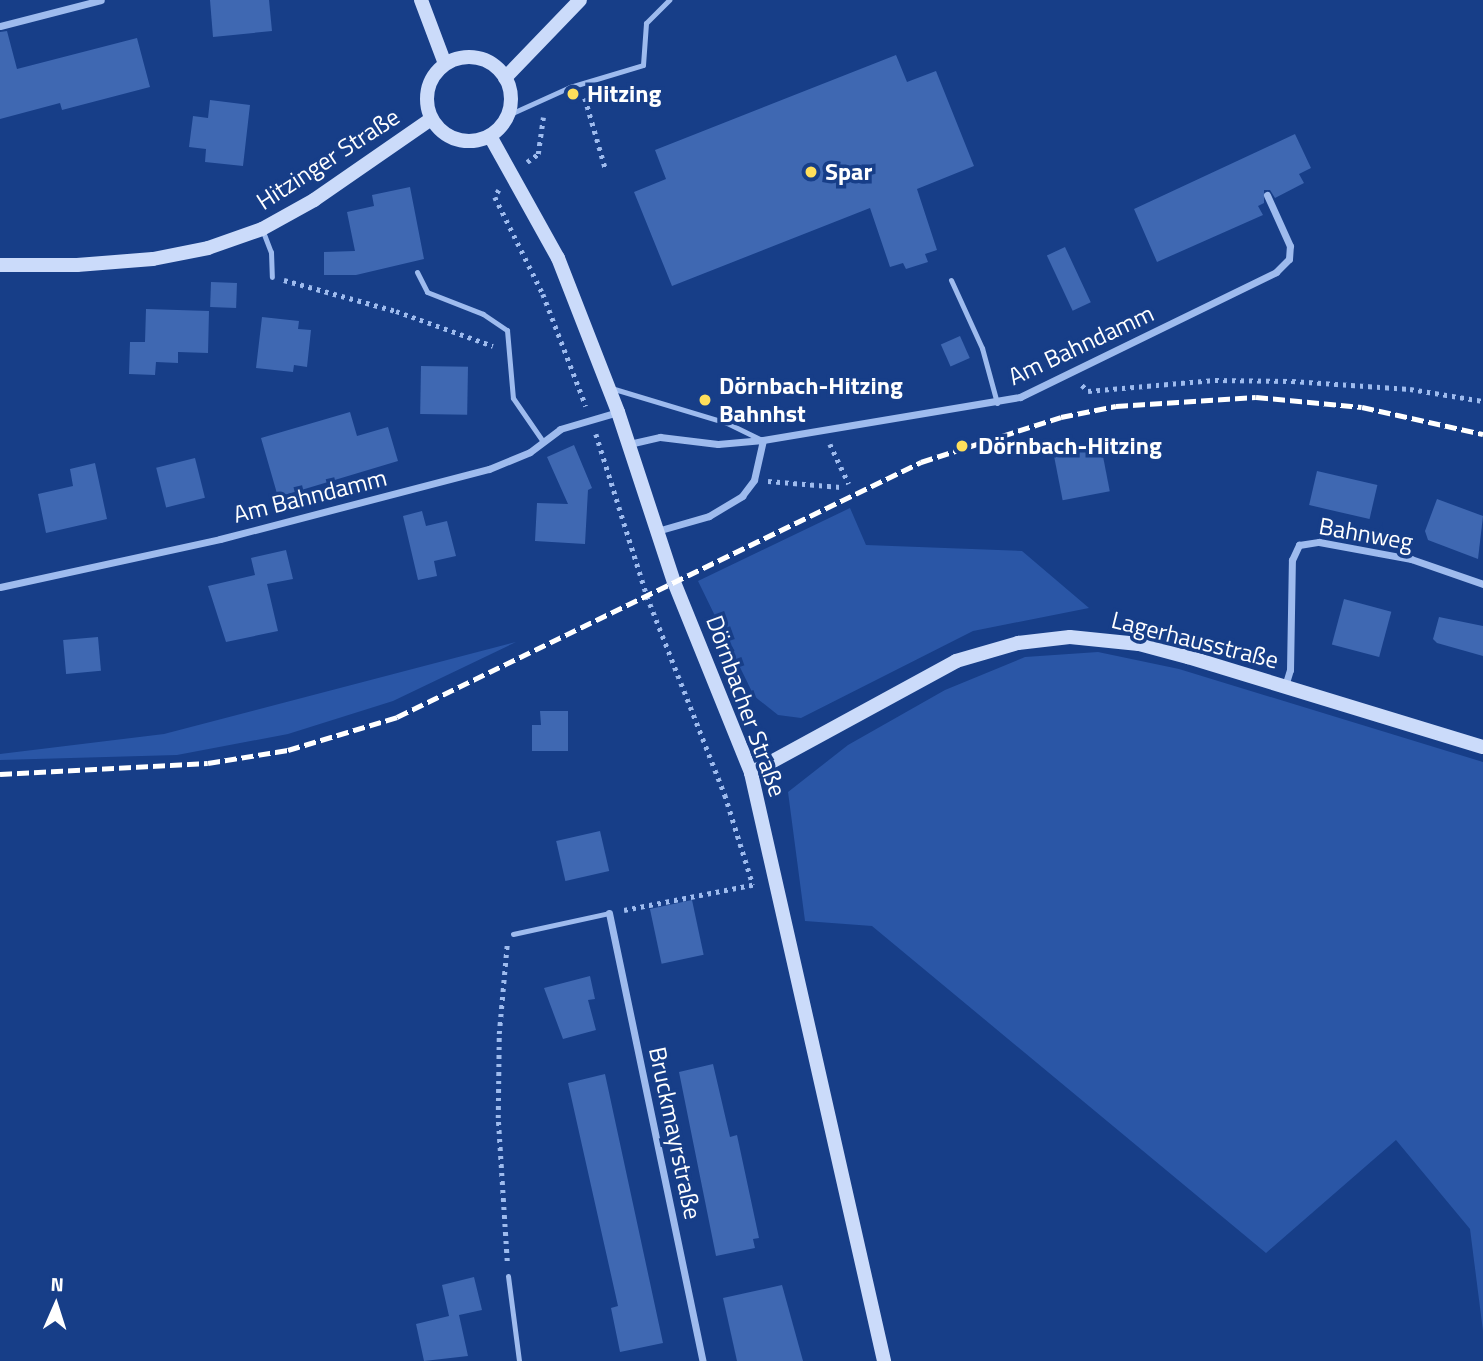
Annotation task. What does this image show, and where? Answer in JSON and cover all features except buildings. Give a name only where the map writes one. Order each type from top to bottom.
[{"type":"street","points":[[0,26],[101,0]]},
{"type":"street","points":[[421,0],[446,64]]},
{"type":"street","points":[[505,78],[580,0]]},
{"type":"street","points":[[458,58],[485,60],[505,78],[511,96],[508,115],[490,136],[461,141],[444,134],[431,119],[426,95],[430,83],[446,64],[458,58]]},
{"type":"street","name":"Hitzinger Straße","points":[[0,265],[77,265],[153,259],[208,248],[262,229],[314,200],[431,119]]},
{"type":"street","name":"Dörnbacher Straße","points":[[490,136],[558,258],[618,412],[656,532],[751,773],[778,878],[884,1361]]},
{"type":"street","name":"Am Bahndamm","points":[[629,444],[671,437],[718,444],[763,440],[997,403],[1069,374],[1276,272],[1289,259],[1290,246],[1267,195]]},
{"type":"street","name":"Am Bahndamm","points":[[0,587],[116,564],[406,492],[515,460],[542,440],[578,421],[618,412]]},
{"type":"street","points":[[656,532],[728,506],[754,480],[763,440]]},
{"type":"street","name":"Bahnweg","points":[[1285,687],[1290,670],[1292,560],[1299,545],[1319,542],[1411,559],[1483,584]]},
{"type":"street","name":"Lagerhausstraße","points":[[751,773],[924,676],[1018,643],[1070,637],[1139,644],[1483,747]]},
{"type":"street","name":"Bruckmayrstraße","points":[[609,913],[703,1361]]},
{"type":"lane","points":[[508,115],[580,83],[643,65],[646,23],[669,0]]},
{"type":"lane","points":[[262,229],[271,252],[272,277]]},
{"type":"lane","points":[[417,272],[427,292],[498,322],[510,337],[513,398],[542,440]]},
{"type":"lane","points":[[951,280],[982,348],[997,403]]},
{"type":"lane","points":[[608,387],[727,423],[763,440]]},
{"type":"lane","points":[[513,934],[609,913]]},
{"type":"lane","points":[[508,1276],[519,1361]]},
{"type":"path","points":[[580,83],[605,167]]},
{"type":"path","points":[[272,277],[396,311],[510,353]]},
{"type":"path","points":[[1069,374],[1088,391],[1176,384],[1292,381],[1410,389],[1483,401]]},
{"type":"path","points":[[1172,389],[1176,384]]},
{"type":"path","points":[[824,430],[849,484]]},
{"type":"path","points":[[754,480],[841,487]]},
{"type":"path","points":[[609,913],[778,878]]},
{"type":"path","points":[[508,1276],[498,1118],[499,1034],[503,958],[513,934]]},
{"type":"shaded area","points":[[850,508],[866,545],[1022,551],[1089,608],[973,631],[801,718],[778,715],[754,696],[698,581]]},
{"type":"shaded area","points":[[516,642],[393,701],[288,734],[177,755],[0,760],[0,754],[164,734]]},
{"type":"shaded area","points":[[1098,652],[1179,669],[1483,762],[1483,1331],[1470,1229],[1396,1140],[1266,1253],[872,926],[805,921],[788,792],[848,745],[945,690],[1025,657]]},
{"type":"railway","points":[[0,774],[208,763],[288,750],[397,717],[921,462],[1061,417],[1116,406],[1256,397],[1362,407],[1483,434]]},
{"type":"place","name":"Hitzing","points":[[573,94]]},
{"type":"place","name":"Spar","points":[[811,172]]},
{"type":"place","name":"Dörnbach-Hitzing Bahnhst","points":[[705,400]]},
{"type":"place","name":"Dörnbach-Hitzing","points":[[962,446]]}]
